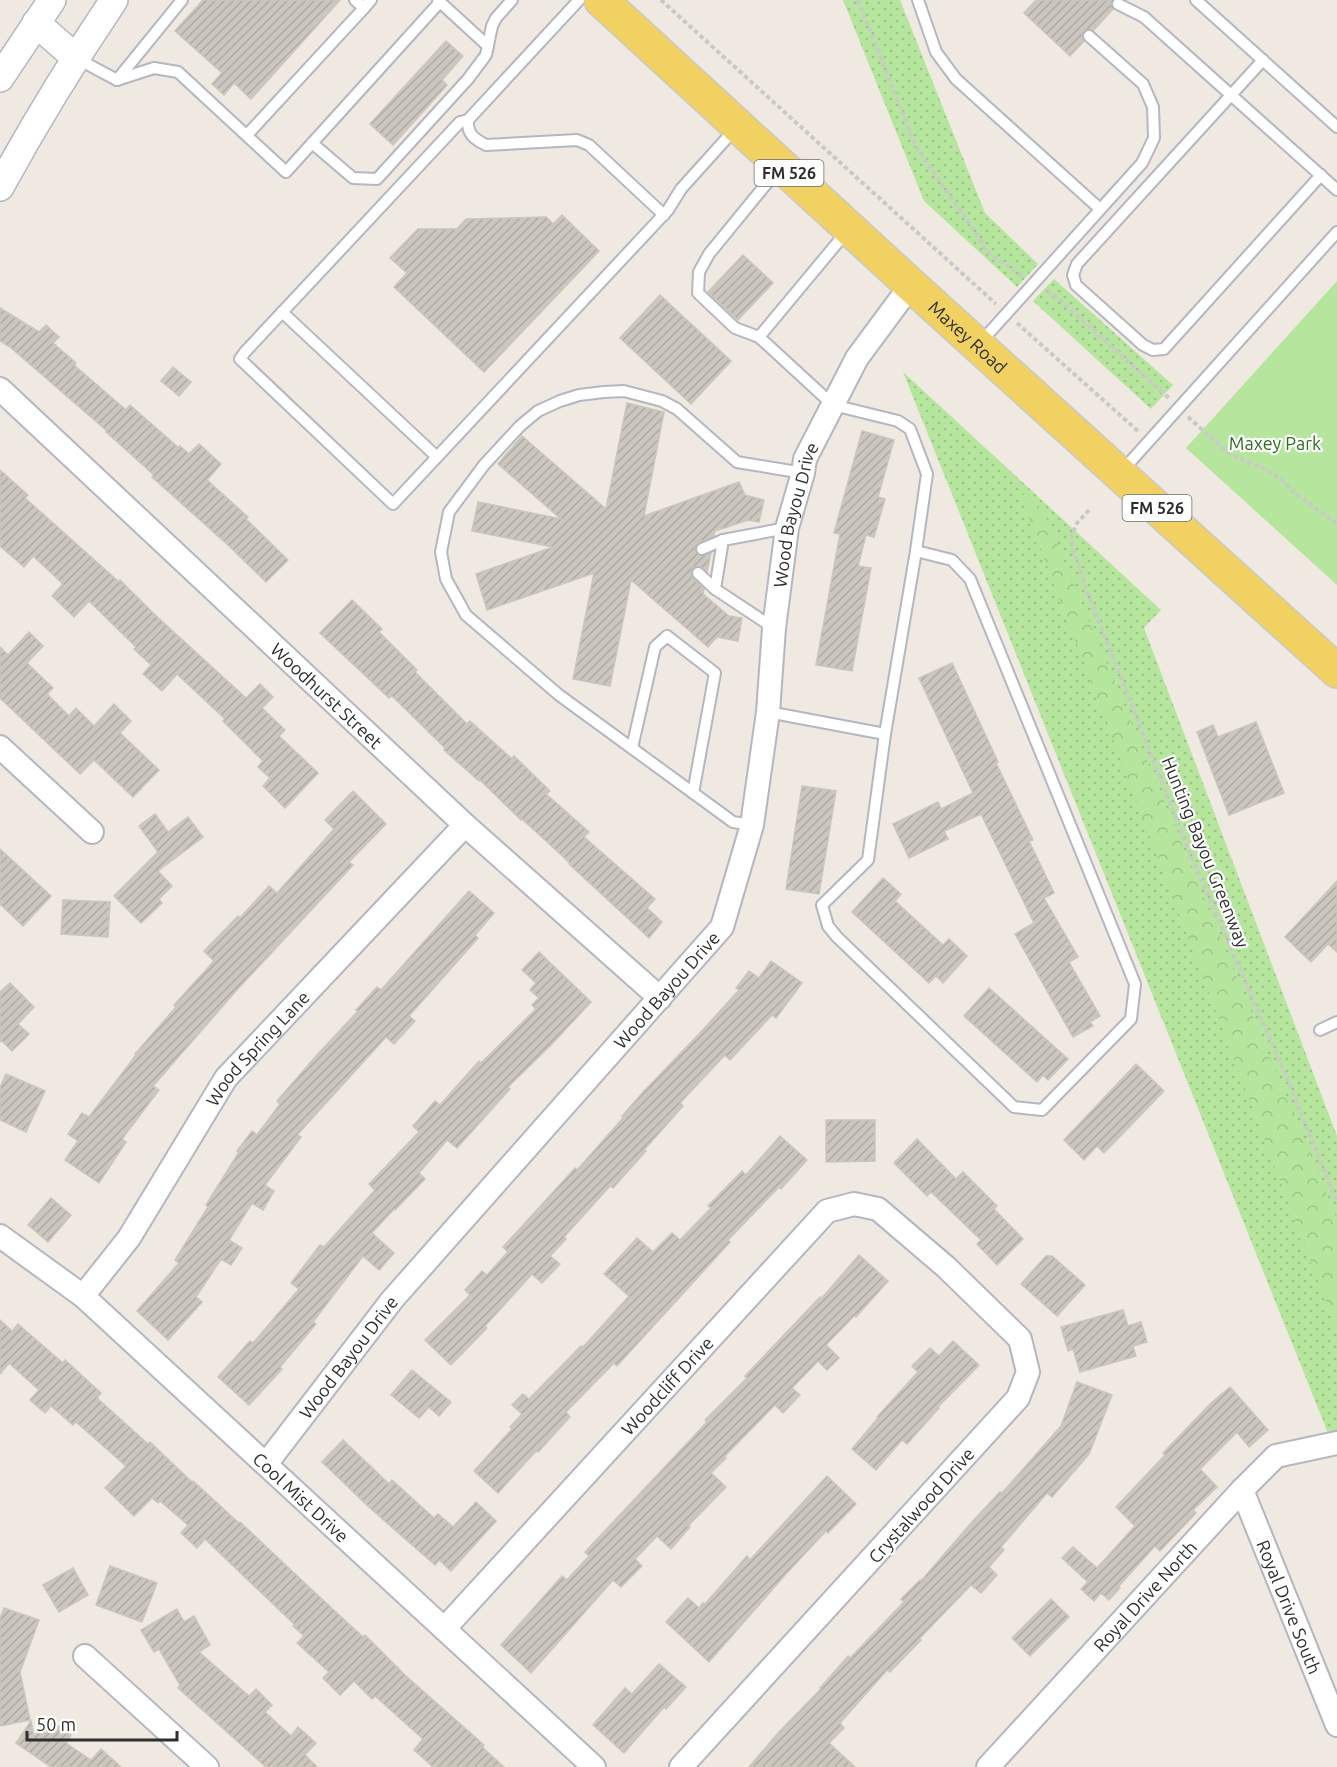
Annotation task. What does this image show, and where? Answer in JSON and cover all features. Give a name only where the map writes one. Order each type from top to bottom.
[{"type":"main road","name":"Maxey Road","points":[[612,4],[738,126],[1337,671]]},
{"type":"street","points":[[0,78],[52,0]]},
{"type":"street","points":[[0,187],[24,142],[114,0]]},
{"type":"street","points":[[36,23],[76,58]]},
{"type":"street","name":"Wood Bayou Drive","points":[[266,1464],[392,1300],[722,927],[752,825],[768,712],[774,628],[787,528],[805,459],[844,408],[857,358],[911,285]]},
{"type":"street","name":"Woodhurst Street","points":[[0,389],[465,825],[660,998]]},
{"type":"street","points":[[0,747],[92,832]]},
{"type":"street","name":"Wood Spring Lane","points":[[83,1296],[129,1238],[226,1078],[465,825]]},
{"type":"street","name":"Woodcliff Drive","points":[[444,1629],[827,1211],[854,1204],[878,1209],[910,1237]]},
{"type":"street","name":"Cool Mist Drive","points":[[0,1236],[83,1296],[594,1767]]},
{"type":"street","name":"Crystalwood Drive","points":[[681,1767],[1018,1398],[1028,1372],[1020,1340],[946,1267],[910,1237]]},
{"type":"street","name":"Royal Drive North","points":[[988,1767],[1242,1490],[1276,1456],[1327,1446],[1337,1459]]},
{"type":"street","name":"Royal Drive South","points":[[1242,1490],[1337,1725]]},
{"type":"street","points":[[85,1656],[207,1767]]},
{"type":"lane","points":[[117,80],[182,0]]},
{"type":"lane","points":[[247,135],[368,4],[355,0]]},
{"type":"lane","points":[[312,143],[353,178],[378,179],[468,79],[486,55],[492,26],[512,0]]},
{"type":"lane","points":[[579,0],[468,120],[460,122],[240,359],[393,504],[663,215],[681,189],[738,126]]},
{"type":"lane","points":[[918,0],[936,52],[956,79],[1100,209]]},
{"type":"lane","points":[[1196,0],[1337,127]]},
{"type":"lane","points":[[76,58],[117,80],[154,68],[178,72],[286,172],[439,1],[488,46]]},
{"type":"lane","points":[[1118,4],[1144,17],[1337,190]]},
{"type":"lane","points":[[978,345],[1142,164],[1154,138],[1153,107],[1143,84],[1089,36]]},
{"type":"lane","points":[[1263,60],[1077,264],[1073,275],[1076,285],[1143,345],[1153,350],[1164,349],[1321,175]]},
{"type":"lane","points":[[468,120],[470,134],[486,145],[578,140],[589,145],[663,215]]},
{"type":"lane","points":[[781,165],[709,254],[699,272],[698,293],[735,328],[759,337],[844,408],[898,421],[910,429],[927,474],[885,734],[868,860],[822,905],[828,926],[837,937],[1014,1107],[1041,1110],[1131,1019],[1135,984],[970,579],[952,560],[916,551]]},
{"type":"lane","points":[[759,337],[850,228]]},
{"type":"lane","points":[[1119,473],[1337,232]]},
{"type":"lane","points":[[282,312],[437,457]]},
{"type":"lane","points":[[752,825],[733,822],[559,695],[466,615],[446,579],[441,552],[449,512],[484,465],[520,426],[538,411],[579,395],[624,391],[662,401],[677,409],[737,462],[803,473]]},
{"type":"lane","points":[[702,549],[723,540],[787,528]]},
{"type":"lane","points":[[715,589],[723,540]]},
{"type":"lane","points":[[698,573],[715,589],[774,628]]},
{"type":"lane","points":[[632,748],[656,647],[667,636],[715,673],[693,793]]},
{"type":"lane","points":[[768,712],[885,734]]},
{"type":"lane","points":[[1320,1030],[1337,1022]]},
{"type":"path","points":[[661,0],[919,236],[1149,441]]},
{"type":"path","points":[[858,0],[916,147],[987,252],[1023,277]]},
{"type":"path","points":[[1043,288],[1060,300],[1163,393]]},
{"type":"path","points":[[1189,418],[1231,455],[1262,468],[1283,481],[1291,490],[1337,524]]},
{"type":"path","name":"Hunting Bayou Greenway","points":[[1089,510],[1077,523],[1072,536],[1072,545],[1087,591],[1188,849],[1290,1085],[1337,1203]]},
{"type":"green space","points":[[843,0],[900,0],[985,213],[1038,264],[1017,287],[924,201]]},
{"type":"green space","points":[[1054,279],[1173,385],[1151,409],[1033,301]]},
{"type":"green space","name":"Maxey Park","points":[[1337,281],[1337,585],[1186,448]]},
{"type":"green space","points":[[903,372],[1161,610],[1144,628],[1337,1136],[1337,1433],[1328,1433]]},
{"type":"green space","points":[[1018,489],[1043,510],[1337,1219],[1337,1331]]},
{"type":"building","points":[[203,0],[340,0],[251,99],[234,83],[224,95],[212,84],[222,73],[175,31]]},
{"type":"building","points":[[1036,0],[1112,0],[1113,9],[1094,30],[1084,31],[1082,35],[1084,41],[1070,56],[1024,13]]},
{"type":"building","points":[[446,41],[463,56],[442,80],[447,85],[393,145],[370,124]]},
{"type":"building","points":[[562,215],[599,251],[484,372],[394,287],[407,273],[390,258],[418,229],[457,229],[466,219],[546,217],[553,224]]},
{"type":"building","points":[[743,255],[773,283],[738,320],[708,292]]},
{"type":"building","points":[[660,295],[731,361],[691,404],[620,338]]},
{"type":"building","points":[[0,308],[39,332],[46,325],[59,337],[53,343],[76,363],[74,365],[126,410],[130,405],[179,448],[180,446],[189,454],[199,444],[221,464],[207,480],[248,517],[246,519],[288,560],[266,582],[152,477],[154,475],[107,431],[10,347],[0,341]]},
{"type":"building","points":[[173,367],[191,382],[179,396],[161,381]]},
{"type":"building","points":[[627,403],[664,412],[644,516],[739,482],[745,495],[764,500],[759,522],[748,520],[715,531],[714,536],[699,542],[695,548],[695,552],[701,556],[711,553],[707,572],[700,566],[696,566],[692,568],[691,576],[704,589],[703,594],[729,616],[742,618],[738,641],[717,637],[708,647],[631,580],[610,686],[573,679],[594,573],[487,610],[476,574],[553,547],[472,531],[478,502],[561,519],[498,464],[522,436],[606,509]]},
{"type":"building","points":[[862,431],[894,440],[878,497],[885,499],[874,537],[866,535],[858,566],[871,568],[852,671],[816,665],[840,534],[834,533]]},
{"type":"building","points":[[0,470],[28,495],[25,498],[119,582],[120,580],[246,698],[260,684],[273,697],[262,708],[285,730],[279,736],[318,773],[285,808],[263,786],[270,778],[258,767],[263,761],[223,721],[225,719],[177,674],[162,691],[143,674],[151,665],[89,601],[74,617],[52,596],[63,584],[33,556],[24,567],[0,546]]},
{"type":"building","points":[[352,600],[382,629],[379,632],[417,670],[415,672],[467,724],[470,721],[512,759],[514,756],[550,791],[546,794],[589,832],[584,837],[655,899],[647,908],[662,922],[649,938],[480,780],[444,750],[445,748],[392,696],[389,698],[320,633]]},
{"type":"building","points":[[29,632],[43,646],[27,663],[53,688],[47,694],[69,716],[76,708],[94,726],[114,704],[131,721],[120,733],[159,770],[133,797],[94,760],[80,774],[0,698],[0,647],[8,655]]},
{"type":"building","points":[[952,663],[1033,840],[1029,841],[1054,893],[1044,898],[1078,957],[1069,962],[1100,1016],[1090,1022],[1093,1026],[1073,1037],[1015,934],[1034,923],[981,814],[944,831],[948,839],[909,858],[893,824],[938,802],[941,809],[973,793],[919,678]]},
{"type":"building","points":[[1256,722],[1284,793],[1229,815],[1197,732],[1213,725],[1218,737]]},
{"type":"building","points":[[802,786],[836,791],[819,894],[786,889]]},
{"type":"building","points":[[353,791],[386,824],[349,862],[353,865],[236,991],[153,1086],[159,1090],[122,1139],[126,1142],[99,1183],[65,1160],[78,1141],[68,1134],[82,1113],[89,1117],[135,1054],[176,1007],[174,1005],[214,961],[204,951],[238,916],[240,918],[269,886],[277,893],[334,829],[325,820]]},
{"type":"building","points":[[155,814],[168,832],[188,817],[203,837],[158,871],[172,886],[159,899],[162,903],[141,923],[114,896],[158,852],[139,826]]},
{"type":"building","points":[[0,849],[51,896],[23,926],[0,904]]},
{"type":"building","points":[[883,878],[901,894],[895,901],[943,945],[949,939],[967,956],[943,983],[936,976],[929,983],[852,912]]},
{"type":"building","points":[[1337,881],[1337,952],[1328,944],[1311,962],[1285,937]]},
{"type":"building","points":[[469,891],[494,913],[475,935],[478,938],[409,1016],[415,1021],[394,1044],[386,1037],[297,1135],[301,1137],[265,1185],[274,1191],[263,1210],[252,1203],[229,1240],[242,1248],[231,1265],[221,1259],[196,1297],[202,1302],[168,1340],[137,1311],[179,1263],[175,1260],[208,1207],[206,1205],[239,1152],[237,1151],[252,1131],[257,1135],[280,1104],[277,1101],[358,1011],[356,1010],[377,987],[381,990]]},
{"type":"building","points":[[63,900],[110,902],[108,937],[61,934]]},
{"type":"building","points":[[539,952],[591,1002],[508,1087],[510,1089],[457,1148],[447,1140],[419,1173],[425,1179],[372,1233],[394,1253],[379,1270],[363,1256],[313,1322],[316,1324],[280,1367],[282,1369],[249,1405],[218,1377],[250,1341],[253,1343],[299,1289],[291,1283],[320,1245],[324,1247],[375,1190],[369,1184],[419,1132],[413,1126],[435,1101],[440,1105],[479,1061],[481,1063],[536,1009],[532,1005],[539,998],[530,990],[536,983],[522,970]]},
{"type":"building","points":[[771,961],[802,983],[776,1018],[772,1015],[730,1060],[725,1055],[680,1103],[683,1106],[644,1150],[646,1151],[613,1188],[610,1186],[564,1237],[566,1239],[550,1256],[560,1264],[542,1283],[532,1274],[485,1326],[487,1328],[451,1365],[425,1340],[470,1295],[465,1290],[482,1271],[487,1275],[508,1252],[503,1247],[575,1168],[577,1170],[644,1091],[739,990],[736,988],[749,971],[759,978]]},
{"type":"building","points":[[10,983],[34,1007],[18,1024],[29,1034],[12,1051],[2,1041],[0,1042],[0,992]]},
{"type":"building","points":[[989,988],[1068,1059],[1048,1080],[1043,1075],[1037,1082],[964,1016]]},
{"type":"building","points":[[1136,1064],[1164,1091],[1104,1153],[1097,1146],[1084,1160],[1064,1140]]},
{"type":"building","points":[[6,1074],[45,1091],[26,1132],[0,1120],[0,1088]]},
{"type":"building","points":[[826,1120],[875,1120],[875,1161],[826,1162]]},
{"type":"building","points":[[780,1136],[807,1160],[781,1189],[779,1187],[728,1240],[730,1242],[617,1366],[614,1363],[566,1412],[570,1417],[498,1493],[474,1471],[512,1429],[510,1427],[522,1414],[512,1405],[523,1394],[529,1399],[581,1346],[583,1347],[629,1296],[604,1274],[637,1238],[653,1252],[672,1233],[680,1240],[711,1208],[708,1206],[742,1171],[746,1175]]},
{"type":"building","points":[[917,1139],[956,1179],[963,1172],[997,1206],[994,1209],[1023,1239],[997,1265],[977,1244],[981,1240],[931,1192],[927,1196],[894,1163]]},
{"type":"building","points":[[51,1198],[71,1215],[48,1242],[28,1225]]},
{"type":"building","points":[[859,1255],[888,1281],[856,1317],[855,1315],[826,1345],[839,1358],[827,1370],[818,1361],[792,1388],[800,1395],[783,1413],[775,1405],[725,1456],[726,1458],[711,1473],[726,1487],[688,1526],[690,1527],[671,1549],[657,1536],[635,1559],[642,1566],[621,1587],[613,1580],[531,1673],[501,1645],[562,1576],[567,1580],[589,1556],[585,1552],[707,1422],[705,1420],[747,1378],[745,1376],[820,1297],[821,1299]]},
{"type":"building","points":[[1046,1256],[1052,1256],[1085,1285],[1057,1316],[1021,1284]]},
{"type":"building","points":[[1123,1310],[1128,1326],[1141,1322],[1147,1342],[1133,1346],[1136,1356],[1080,1372],[1073,1349],[1068,1351],[1061,1327]]},
{"type":"building","points":[[0,1320],[12,1331],[18,1324],[63,1363],[65,1360],[101,1393],[97,1398],[240,1522],[363,1637],[365,1635],[406,1676],[484,1745],[482,1747],[504,1767],[433,1767],[414,1750],[423,1739],[375,1696],[372,1699],[354,1681],[340,1695],[323,1678],[329,1672],[297,1643],[304,1636],[293,1626],[295,1625],[205,1539],[197,1548],[181,1533],[188,1525],[160,1501],[158,1503],[152,1498],[134,1516],[105,1488],[126,1466],[76,1422],[73,1425],[51,1406],[45,1413],[30,1400],[39,1390],[9,1363],[0,1374]]},
{"type":"building","points":[[953,1341],[979,1365],[938,1407],[907,1444],[902,1440],[876,1470],[852,1449],[877,1417],[918,1372],[912,1366],[930,1348],[939,1356]]},
{"type":"building","points":[[412,1370],[451,1402],[439,1416],[429,1407],[419,1418],[391,1395]]},
{"type":"building","points":[[1077,1382],[1112,1395],[1089,1454],[1052,1497],[1047,1493],[1001,1547],[1004,1550],[989,1567],[997,1575],[981,1593],[971,1585],[890,1672],[887,1670],[840,1723],[844,1728],[829,1743],[855,1767],[749,1767],[821,1689],[848,1656],[850,1658],[904,1602],[901,1599],[921,1581],[1061,1426]]},
{"type":"building","points":[[1230,1387],[1268,1430],[1249,1447],[1237,1432],[1200,1469],[1217,1487],[1193,1510],[1196,1513],[1160,1551],[1155,1546],[1109,1600],[1101,1593],[1094,1601],[1081,1589],[1088,1582],[1062,1558],[1073,1547],[1097,1568],[1135,1526],[1116,1507],[1165,1455],[1163,1453],[1211,1403]]},
{"type":"building","points":[[343,1440],[389,1484],[392,1480],[434,1518],[438,1514],[453,1527],[476,1502],[496,1521],[451,1571],[439,1560],[435,1565],[322,1462]]},
{"type":"building","points":[[827,1476],[856,1504],[828,1533],[826,1531],[785,1575],[709,1662],[666,1622],[688,1598],[699,1608],[703,1603],[705,1604],[747,1556],[750,1560]]},
{"type":"building","points":[[110,1566],[157,1583],[142,1622],[96,1605]]},
{"type":"building","points":[[73,1568],[88,1595],[59,1612],[43,1585]]},
{"type":"building","points":[[1051,1599],[1069,1617],[1030,1656],[1012,1638]]},
{"type":"building","points":[[4,1608],[39,1620],[20,1672],[30,1720],[0,1726],[0,1619]]},
{"type":"building","points":[[177,1609],[184,1622],[194,1616],[210,1645],[199,1652],[249,1696],[256,1689],[272,1705],[265,1712],[291,1736],[298,1727],[316,1743],[305,1755],[317,1767],[266,1767],[178,1688],[180,1685],[159,1649],[154,1652],[141,1630]]},
{"type":"building","points":[[659,1664],[686,1687],[666,1709],[664,1707],[624,1753],[593,1725],[625,1688],[632,1694]]},
{"type":"building","points":[[47,1718],[71,1735],[66,1743],[91,1760],[101,1749],[121,1767],[51,1767],[16,1743],[31,1721],[34,1737]]}]
